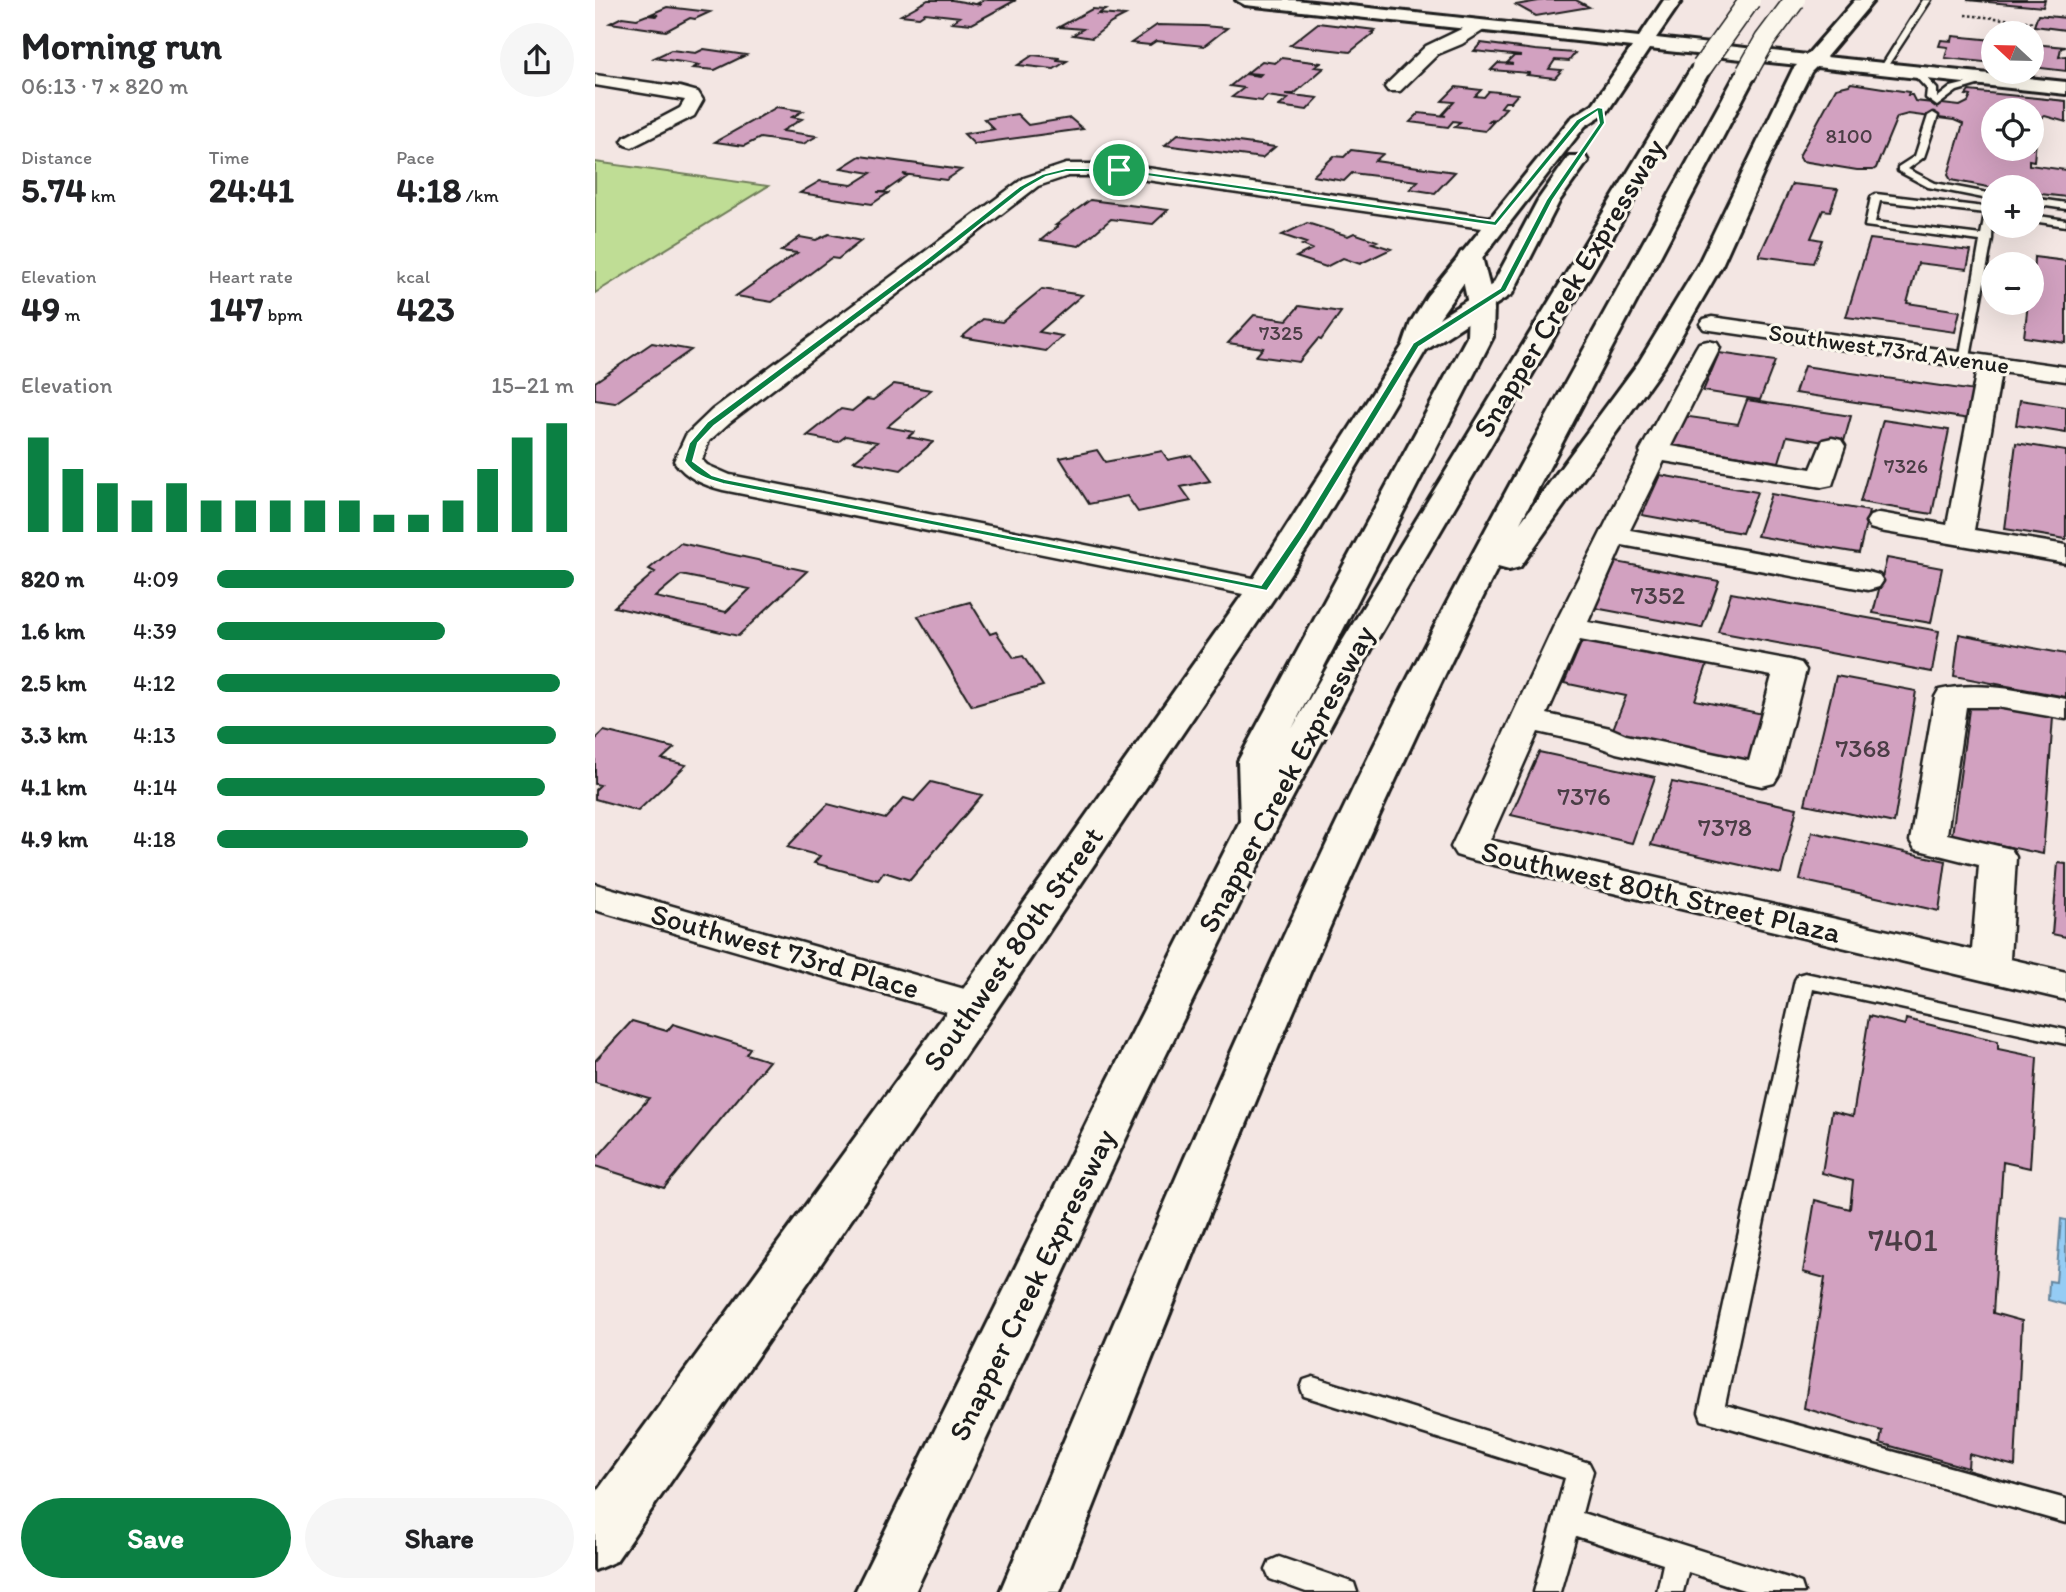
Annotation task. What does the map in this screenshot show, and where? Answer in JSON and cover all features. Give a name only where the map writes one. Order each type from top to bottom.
[{"type":"main road","points":[[1245,0],[1431,36],[1478,26],[1981,79]]},
{"type":"main road","name":"Southwest 80th Street","points":[[595,1542],[975,1006],[1263,589],[1302,531],[1416,345],[1422,323],[1496,223],[1578,121],[1600,108],[1673,0]]},
{"type":"main road","name":"Snapper Creek Expressway","points":[[885,1592],[1123,1095],[1260,821],[1382,602],[1702,67],[1750,0]]},
{"type":"main road","name":"Snapper Creek Expressway","points":[[1030,1592],[1262,1031],[1310,922],[1428,672],[1747,72],[1765,40],[1795,0]]},
{"type":"main road","points":[[1428,672],[1651,364],[1710,265],[1803,69],[1864,0]]},
{"type":"main road","points":[[2028,84],[2066,88]]},
{"type":"main road","name":"Southwest 80th Street","points":[[1416,345],[1497,294],[1509,281],[1549,200],[1602,123],[1600,108]]},
{"type":"main road","points":[[1260,821],[1257,761],[1481,337],[1481,304],[1470,257]]},
{"type":"street","points":[[1394,87],[1431,36],[1457,40],[1478,26]]},
{"type":"street","points":[[595,80],[692,96],[695,104],[687,112],[632,141]]},
{"type":"street","points":[[1263,589],[723,482],[697,471],[688,461],[694,443],[721,415],[1014,194],[1038,179],[1057,172],[1084,169],[1119,170],[1496,223]]},
{"type":"street","name":"Southwest 73rd Avenue","points":[[1710,336],[1978,361],[2066,374]]},
{"type":"street","name":"Southwest 80th Street Plaza","points":[[1710,336],[1568,628],[1469,847],[2066,986]]},
{"type":"street","points":[[1959,535],[1978,361]]},
{"type":"street","points":[[1653,451],[1822,479],[1832,446]]},
{"type":"street","points":[[1880,522],[2066,554]]},
{"type":"street","points":[[1612,535],[1868,581]]},
{"type":"street","points":[[1528,720],[1598,736],[1616,743],[1762,775],[1790,670],[1568,628]]},
{"type":"street","points":[[1990,968],[1999,857],[1928,841],[1951,697],[1997,696],[2066,709]]},
{"type":"street","name":"Southwest 73rd Place","points":[[595,897],[975,1006]]},
{"type":"lane","points":[[1882,68],[1927,0]]},
{"type":"lane","points":[[1916,72],[1932,89],[1931,98],[1937,103],[1954,89],[1981,82]]},
{"type":"lane","points":[[1910,178],[1924,164],[1933,116]]},
{"type":"lane","points":[[1924,164],[1902,169],[1910,178],[1981,195]]},
{"type":"lane","points":[[1978,361],[1991,211],[1876,197],[1869,224],[1987,239]]},
{"type":"lane","points":[[2044,203],[2066,206]]},
{"type":"lane","points":[[2044,220],[2066,223]]},
{"type":"lane","points":[[2066,1037],[1805,980],[1711,1412],[2066,1511]]},
{"type":"lane","points":[[1313,1388],[1580,1471],[1547,1592]]},
{"type":"lane","points":[[1567,1521],[1791,1592]]},
{"type":"lane","points":[[1670,1592],[1678,1556]]},
{"type":"lane","points":[[1279,1570],[1344,1592]]},
{"type":"path","points":[[1965,15],[2026,21]]},
{"type":"green space","points":[[595,162],[768,186],[595,293]]},
{"type":"water","points":[[2061,1219],[2066,1220],[2066,1305],[2048,1300],[2049,1281],[2056,1282]]},
{"type":"building","points":[[928,0],[952,0],[981,5],[978,3],[984,0],[1016,0],[972,24],[952,22],[960,17],[925,13],[919,17],[901,15]]},
{"type":"building","points":[[1544,0],[1576,0],[1589,7],[1536,16],[1516,5]]},
{"type":"building","points":[[1967,0],[2045,0],[2043,7]]},
{"type":"building","points":[[667,7],[710,12],[695,19],[690,18],[666,31],[610,23],[622,17],[637,19],[647,15],[656,16],[659,15],[651,14]]},
{"type":"building","points":[[1092,9],[1105,10],[1098,14],[1125,16],[1092,38],[1073,35],[1083,29],[1059,27]]},
{"type":"building","points":[[2038,15],[2066,18],[2066,30],[2044,27],[2044,21],[2036,21]]},
{"type":"building","points":[[1318,23],[1375,32],[1350,52],[1290,45]]},
{"type":"building","points":[[1157,25],[1227,28],[1204,46],[1156,41],[1150,45],[1131,43]]},
{"type":"building","points":[[1953,36],[1981,39],[1981,62],[1945,58],[1948,47],[1939,46],[1941,40],[1952,41]]},
{"type":"building","points":[[1481,43],[1575,53],[1569,61],[1555,60],[1549,69],[1562,70],[1555,78],[1491,70],[1498,63],[1513,64],[1507,63],[1514,56],[1521,56],[1474,51]]},
{"type":"building","points":[[2044,45],[2066,47],[2061,48],[2059,57],[2066,56],[2066,71],[2044,68]]},
{"type":"building","points":[[704,49],[746,55],[715,70],[693,68],[699,65],[654,58],[671,50],[696,53]]},
{"type":"building","points":[[1033,55],[1067,61],[1054,69],[1018,65]]},
{"type":"building","points":[[1281,58],[1321,63],[1315,67],[1324,68],[1294,94],[1285,94],[1318,98],[1307,110],[1279,106],[1288,99],[1267,96],[1262,101],[1232,97],[1244,88],[1230,86],[1245,74],[1259,76],[1261,74],[1247,73],[1262,61],[1275,63]]},
{"type":"building","points":[[1851,83],[1909,92],[1908,95],[1912,95],[1915,101],[1960,106],[1968,102],[1971,96],[1966,95],[1969,91],[2037,98],[1981,98],[1981,161],[2029,161],[2029,165],[2066,170],[2066,197],[2044,194],[2044,175],[1981,175],[1981,186],[1951,180],[1948,175],[1963,124],[1954,120],[1908,114],[1897,117],[1873,170],[1802,161],[1799,156],[1836,88]]},
{"type":"building","points":[[1456,87],[1481,90],[1475,96],[1484,97],[1489,91],[1518,94],[1511,102],[1505,102],[1501,107],[1506,108],[1495,120],[1489,121],[1494,121],[1485,131],[1454,127],[1460,122],[1453,121],[1448,127],[1410,122],[1419,113],[1446,116],[1442,115],[1454,102],[1442,101]]},
{"type":"building","points":[[2044,99],[2066,101],[2066,122],[2045,116]]},
{"type":"building","points":[[777,107],[803,111],[792,117],[802,119],[782,131],[817,136],[803,144],[760,138],[744,146],[715,142]]},
{"type":"building","points":[[1017,114],[1028,125],[1070,118],[1083,129],[974,144],[964,134],[994,129],[984,119]]},
{"type":"building","points":[[1178,134],[1275,147],[1262,158],[1165,145]]},
{"type":"building","points":[[1351,150],[1383,154],[1375,161],[1455,172],[1435,193],[1410,189],[1418,181],[1352,173],[1344,181],[1313,176],[1334,156],[1344,157]]},
{"type":"building","points":[[860,156],[961,170],[946,180],[903,174],[907,176],[884,192],[877,192],[888,193],[872,204],[800,193],[820,181],[852,185],[871,173],[841,168]]},
{"type":"building","points":[[1792,184],[1838,189],[1830,211],[1823,210],[1811,238],[1822,240],[1813,263],[1759,256]]},
{"type":"building","points":[[1090,200],[1168,210],[1153,224],[1111,219],[1079,246],[1041,240],[1059,225],[1056,225]]},
{"type":"building","points":[[1307,223],[1348,236],[1354,233],[1391,249],[1360,264],[1343,258],[1326,267],[1296,257],[1312,249],[1302,245],[1306,243],[1282,235]]},
{"type":"building","points":[[829,234],[861,241],[838,259],[831,258],[772,302],[736,296],[797,253],[781,251],[800,237],[816,240]]},
{"type":"building","points":[[1870,239],[1971,251],[1967,269],[1918,263],[1907,303],[1960,311],[1955,332],[1846,317]]},
{"type":"building","points":[[2044,258],[2066,261],[2066,343],[2024,337],[2027,315],[2044,315]]},
{"type":"building","points":[[1042,289],[1082,295],[1039,332],[1062,336],[1046,351],[962,337],[983,319],[1002,322]]},
{"type":"building","points":[[1299,306],[1341,312],[1321,340],[1318,339],[1299,362],[1256,356],[1263,348],[1228,343],[1254,315],[1287,320]]},
{"type":"building","points":[[652,343],[691,350],[615,403],[595,400],[595,382]]},
{"type":"building","points":[[1719,353],[1775,361],[1760,400],[1703,391]]},
{"type":"building","points":[[1804,366],[1975,391],[1970,419],[1795,393]]},
{"type":"building","points":[[894,384],[931,390],[887,427],[914,432],[908,437],[933,442],[901,470],[854,461],[877,442],[846,436],[838,442],[807,436],[841,409],[852,411],[867,399],[873,400]]},
{"type":"building","points":[[1747,400],[1851,416],[1843,445],[1787,436],[1779,462],[1670,445],[1683,416],[1738,424]]},
{"type":"building","points":[[2020,400],[2066,407],[2066,433],[2016,425]]},
{"type":"building","points":[[1883,420],[1949,430],[1932,514],[1860,502]]},
{"type":"building","points":[[2016,443],[2066,451],[2066,539],[2005,529]]},
{"type":"building","points":[[1097,450],[1105,462],[1162,451],[1168,460],[1191,455],[1210,481],[1181,487],[1191,501],[1138,512],[1127,496],[1089,504],[1060,458]]},
{"type":"building","points":[[1660,475],[1757,492],[1742,533],[1642,515]]},
{"type":"building","points":[[1771,494],[1869,511],[1859,553],[1757,536]]},
{"type":"building","points":[[680,543],[807,571],[738,636],[614,607],[655,572],[649,569]],"holes":[[[681,575],[750,589],[726,612],[655,597]]]},
{"type":"building","points":[[1887,558],[1942,568],[1931,623],[1873,613]]},
{"type":"building","points":[[1616,562],[1719,581],[1702,628],[1595,608]]},
{"type":"building","points":[[1731,593],[1939,631],[1932,672],[1718,632]]},
{"type":"building","points":[[970,602],[990,634],[996,632],[1014,658],[1023,656],[1043,686],[972,706],[918,616]]},
{"type":"building","points":[[1959,634],[2066,654],[2066,697],[1954,676]]},
{"type":"building","points":[[1582,641],[1707,665],[1695,700],[1763,714],[1750,762],[1611,734],[1626,696],[1564,683]]},
{"type":"building","points":[[1836,676],[1916,691],[1894,823],[1805,804]]},
{"type":"building","points":[[1970,702],[2053,717],[2043,854],[1952,835]]},
{"type":"building","points":[[604,731],[674,748],[662,759],[686,765],[638,811],[595,799],[595,790],[600,785],[595,784],[595,740]]},
{"type":"building","points":[[1539,752],[1655,777],[1632,843],[1511,815]]},
{"type":"building","points":[[931,782],[982,795],[910,880],[884,872],[878,880],[814,863],[820,856],[787,847],[828,804],[885,819],[904,798],[914,801]]},
{"type":"building","points":[[1672,782],[1797,808],[1781,874],[1651,845]]},
{"type":"building","points":[[1812,832],[1946,861],[1939,911],[1800,880]]},
{"type":"building","points":[[2058,863],[2066,864],[2066,937],[2052,934]]},
{"type":"building","points":[[1869,1016],[1905,1025],[1906,1019],[1998,1041],[1998,1049],[2037,1057],[2030,1168],[2003,1162],[1993,1313],[2022,1321],[2015,1466],[1969,1454],[1968,1468],[1880,1443],[1882,1431],[1804,1408],[1825,1278],[1803,1272],[1815,1200],[1850,1209],[1853,1181],[1822,1173],[1832,1111],[1853,1116]]},
{"type":"building","points":[[632,1021],[667,1031],[673,1024],[750,1048],[746,1054],[769,1061],[664,1188],[595,1166],[595,1160],[649,1098],[595,1082],[595,1061]]},
{"type":"route","points":[[1600,108],[1602,123],[1549,200],[1503,289],[1416,345],[1302,531],[1263,589],[723,482],[697,471],[688,461],[689,452],[701,433],[721,415],[1022,188],[1044,176],[1066,170],[1119,170],[1496,223],[1578,121],[1600,108]]}]
